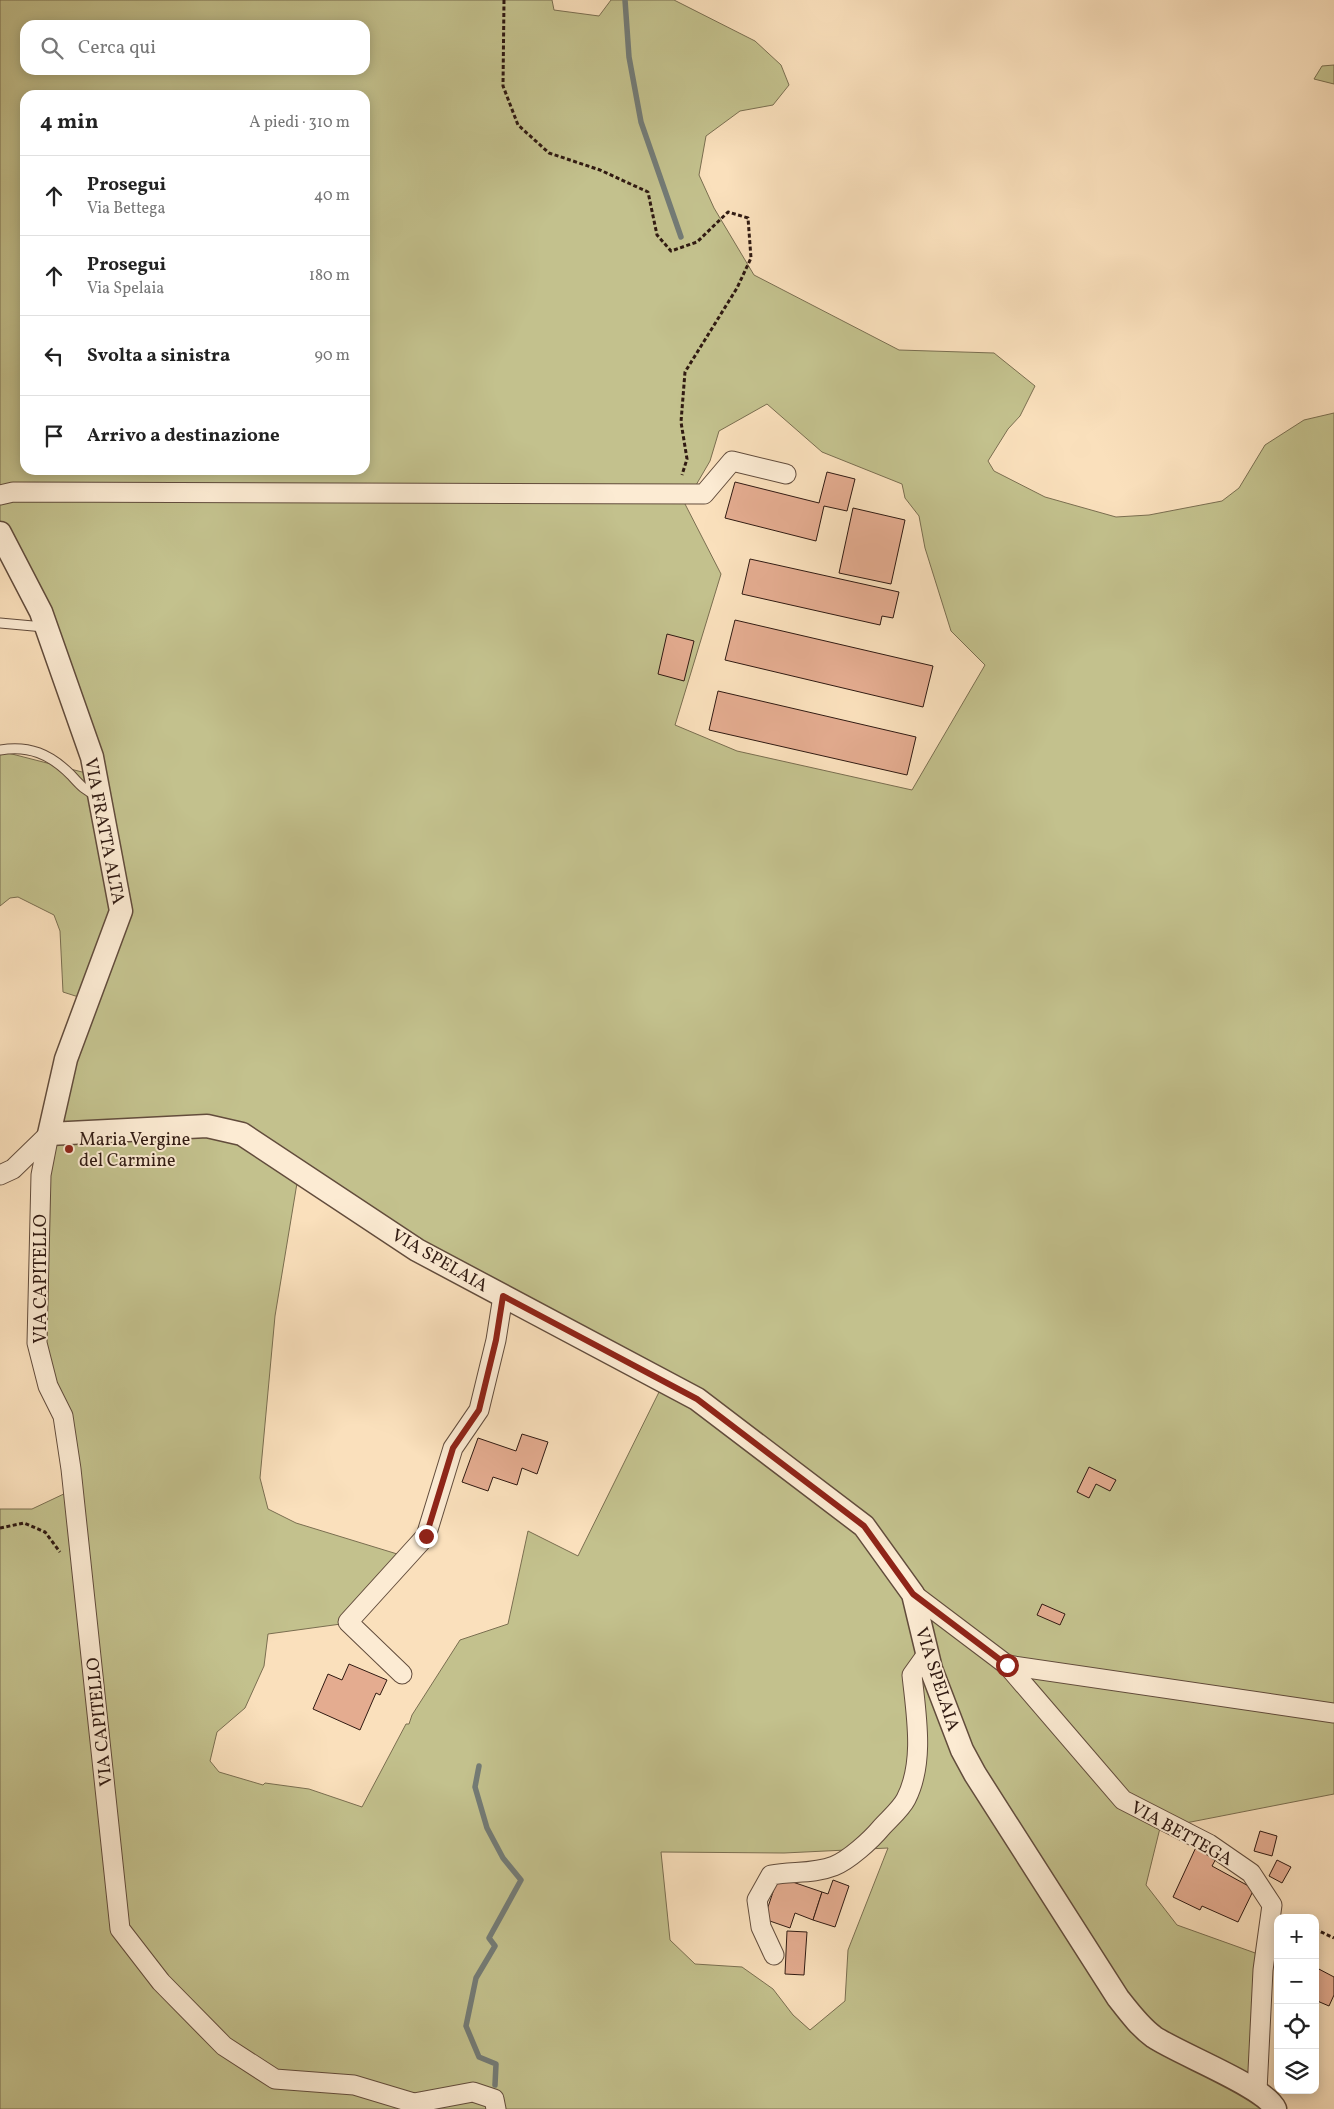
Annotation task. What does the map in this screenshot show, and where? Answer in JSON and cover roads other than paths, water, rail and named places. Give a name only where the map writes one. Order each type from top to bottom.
[{"type":"street","points":[[0,495],[14,492],[704,494],[732,461],[786,474]]},
{"type":"street","name":"VIA FRATTA ALTA","points":[[0,533],[41,612],[92,757],[121,911],[66,1059],[48,1134]]},
{"type":"street","name":"VIA SPELAIA","points":[[48,1134],[207,1126],[242,1134],[417,1250],[697,1399],[864,1526],[913,1594],[927,1654],[951,1724],[975,1774],[1028,1860],[1118,1998],[1134,2020],[1154,2037],[1257,2091],[1275,2109]]},
{"type":"street","points":[[0,1175],[13,1169],[48,1134]]},
{"type":"street","name":"VIA CAPITELLO","points":[[48,1134],[41,1175],[37,1343],[48,1386],[63,1416],[72,1469],[120,1929],[161,1982],[224,2046],[275,2079],[354,2086],[414,2103],[473,2092],[494,2099],[496,2109]]},
{"type":"street","points":[[402,1674],[348,1622],[426,1536],[453,1448],[479,1410],[496,1340],[503,1296]]},
{"type":"street","name":"VIA BETTEGA","points":[[913,1594],[1007,1665],[1123,1800],[1209,1844],[1250,1872],[1272,1906],[1263,1970],[1257,2091]]},
{"type":"street","points":[[774,1955],[761,1928],[757,1900],[771,1875],[786,1872],[802,1874],[835,1866],[872,1838],[906,1799],[916,1767],[917,1721],[912,1675],[927,1654]]},
{"type":"street","name":"VIA BETTEGA","points":[[1007,1665],[1334,1712]]},
{"type":"lane","points":[[0,623],[46,627]]},
{"type":"lane","points":[[0,750],[15,748],[43,753],[70,774],[85,791],[100,796]]},
{"type":"waterway","points":[[625,0],[629,57],[641,122],[681,237]]},
{"type":"waterway","points":[[479,1766],[475,1787],[487,1828],[503,1858],[521,1880],[489,1938],[495,1946],[476,1978],[466,2026],[479,2057],[496,2064],[495,2085]]},
{"type":"place","name":"Maria Vergine del Carmine","points":[[69,1149]]}]
